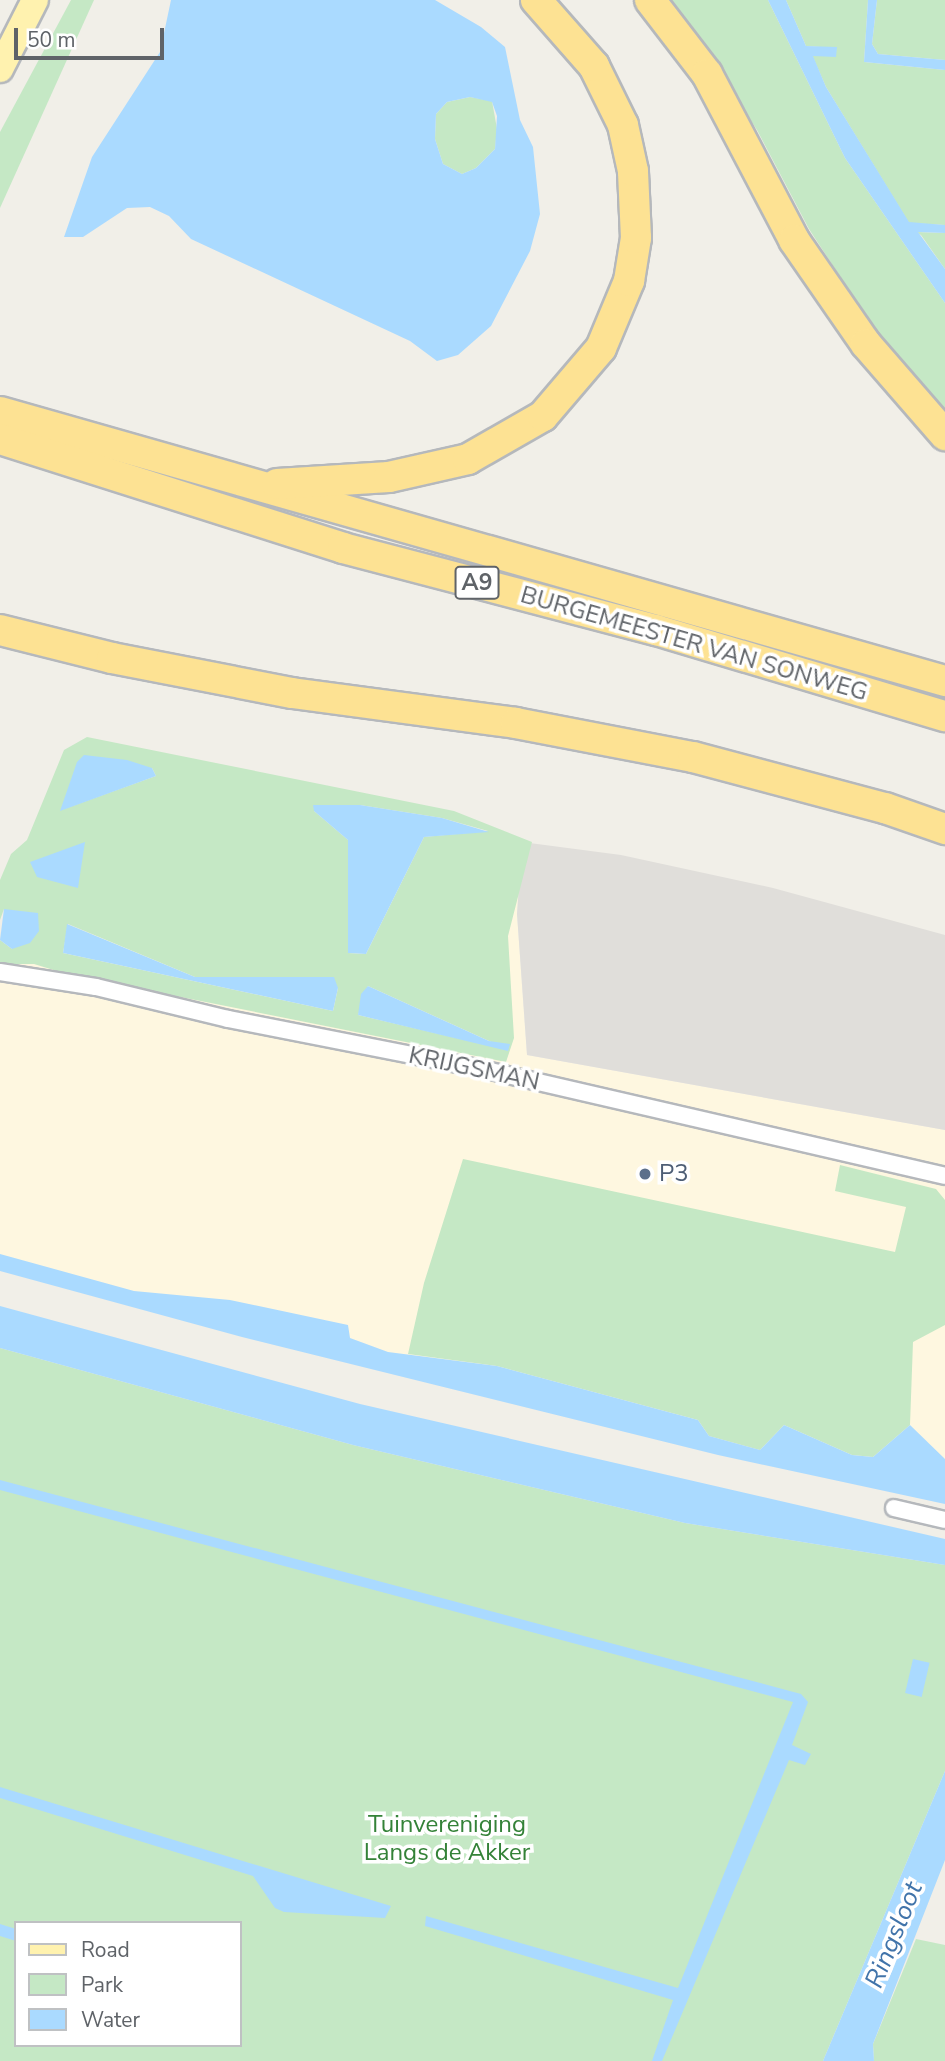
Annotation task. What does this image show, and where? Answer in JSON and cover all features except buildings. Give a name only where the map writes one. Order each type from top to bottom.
[{"type":"highway","name":"A9","points":[[260,486],[390,477],[468,459],[543,416],[601,348],[629,281],[636,238],[633,171],[623,125],[599,74],[572,35],[536,0]]},
{"type":"highway","points":[[650,0],[707,74],[794,240],[866,344],[945,435]]},
{"type":"highway","name":"BURGEMEESTER VAN SONWEG","points":[[8,427],[260,486],[945,681]]},
{"type":"highway","name":"BURGEMEESTER VAN SONWEG","points":[[8,427],[342,548],[656,630],[945,716]]},
{"type":"highway","points":[[0,630],[112,658],[292,693],[516,723],[693,757],[873,804],[945,829]]},
{"type":"main road","points":[[0,69],[35,0]]},
{"type":"street","name":"KRIJGSMAN","points":[[0,972],[96,987],[228,1019],[482,1069],[945,1176]]},
{"type":"street","points":[[894,1508],[945,1520]]},
{"type":"shaded area","points":[[522,842],[517,914],[527,1055],[945,1130],[945,1494],[0,1259],[0,954]]},
{"type":"shaded area","points":[[522,842],[621,855],[773,888],[945,935],[945,1130],[527,1055],[517,914]]},
{"type":"green space","points":[[71,0],[94,0],[0,208],[0,132]]},
{"type":"green space","points":[[664,0],[768,0],[845,158],[945,303],[945,412],[871,324],[809,229],[757,130],[693,31]]},
{"type":"green space","points":[[786,0],[868,0],[864,62],[945,70],[945,225],[909,223],[826,87],[812,55],[836,48],[806,46]]},
{"type":"green space","points":[[877,0],[945,0],[945,60],[878,54],[872,44]]},
{"type":"green space","points":[[470,97],[492,101],[497,129],[495,149],[476,168],[462,174],[443,164],[435,139],[436,114],[447,102]]},
{"type":"green space","points":[[916,232],[945,233],[945,269],[921,235]]},
{"type":"green space","points":[[87,737],[454,811],[532,842],[508,936],[514,1038],[506,1062],[70,975],[34,964],[0,964],[0,940],[12,949],[4,909],[0,920],[0,880],[11,854],[27,840],[64,750]],"holes":[[[152,768],[156,776],[61,810]],[[360,805],[442,818],[488,831],[424,837],[366,954],[348,953],[348,840],[314,811]],[[68,924],[195,977],[338,988],[333,1011],[63,953]],[[368,986],[508,1050],[358,1015]]]},
{"type":"green space","points":[[463,1159],[895,1252],[906,1207],[835,1191],[840,1165],[936,1189],[945,1200],[945,1325],[913,1342],[910,1425],[873,1457],[852,1455],[784,1425],[760,1450],[709,1436],[698,1420],[497,1366],[408,1354],[424,1283]]},
{"type":"green space","name":"Tuinvereniging Langs de Akker","points":[[0,1348],[353,1445],[685,1523],[945,1565],[945,1771],[823,2061],[0,2061],[0,1487],[657,1663],[0,1484]]},
{"type":"green space","points":[[916,1939],[945,1945],[945,2061],[874,2061],[873,2044]]},
{"type":"water","points":[[171,0],[435,0],[481,27],[505,47],[520,120],[533,147],[540,214],[530,251],[491,326],[458,355],[437,361],[410,341],[191,239],[169,216],[150,207],[127,208],[83,237],[64,237],[92,157],[160,52]],"holes":[[[470,97],[492,102],[497,116],[495,149],[476,168],[462,174],[443,164],[435,139],[436,114],[447,102]]]},
{"type":"water","points":[[768,0],[786,0],[806,46],[837,47],[836,57],[813,56],[826,87],[909,222],[945,225],[945,233],[918,232],[945,269],[945,303],[845,158]]},
{"type":"water","points":[[868,0],[877,0],[872,44],[878,54],[945,60],[945,70],[864,62]]},
{"type":"water","points":[[84,755],[127,760],[152,768],[156,776],[60,811],[77,762]]},
{"type":"water","points":[[313,805],[360,805],[442,818],[489,832],[424,837],[366,954],[348,953],[348,840],[314,811]]},
{"type":"water","points":[[85,842],[78,888],[37,877],[30,862]]},
{"type":"water","points":[[4,909],[38,913],[39,931],[30,943],[12,949],[0,940]]},
{"type":"water","points":[[67,924],[195,977],[334,977],[338,988],[333,1011],[63,953]]},
{"type":"water","points":[[368,986],[489,1041],[510,1044],[508,1051],[358,1015],[361,994]]},
{"type":"water","points":[[0,1254],[134,1291],[230,1300],[348,1325],[350,1338],[388,1352],[497,1366],[698,1420],[709,1436],[760,1450],[784,1425],[852,1455],[873,1457],[910,1425],[945,1459],[945,1504],[718,1455],[242,1337],[0,1271]]},
{"type":"water","points":[[0,1306],[360,1404],[945,1539],[945,1565],[685,1523],[353,1445],[0,1348]]},
{"type":"water","points":[[0,1480],[801,1694],[808,1702],[792,1745],[811,1754],[805,1765],[789,1760],[662,2061],[652,2061],[673,2000],[425,1926],[426,1916],[678,1988],[793,1702],[0,1490]]},
{"type":"water","points":[[913,1659],[930,1663],[922,1697],[905,1693]]},
{"type":"water","name":"Ringsloot","points":[[945,1771],[945,1860],[873,2044],[874,2061],[823,2061]]},
{"type":"water","points":[[0,1787],[391,1906],[385,1918],[284,1912],[275,1908],[253,1876],[0,1798]]},
{"type":"water","points":[[0,1924],[14,1928],[14,1940],[0,1936]]},
{"type":"place","name":"P3","points":[[645,1174]]}]
